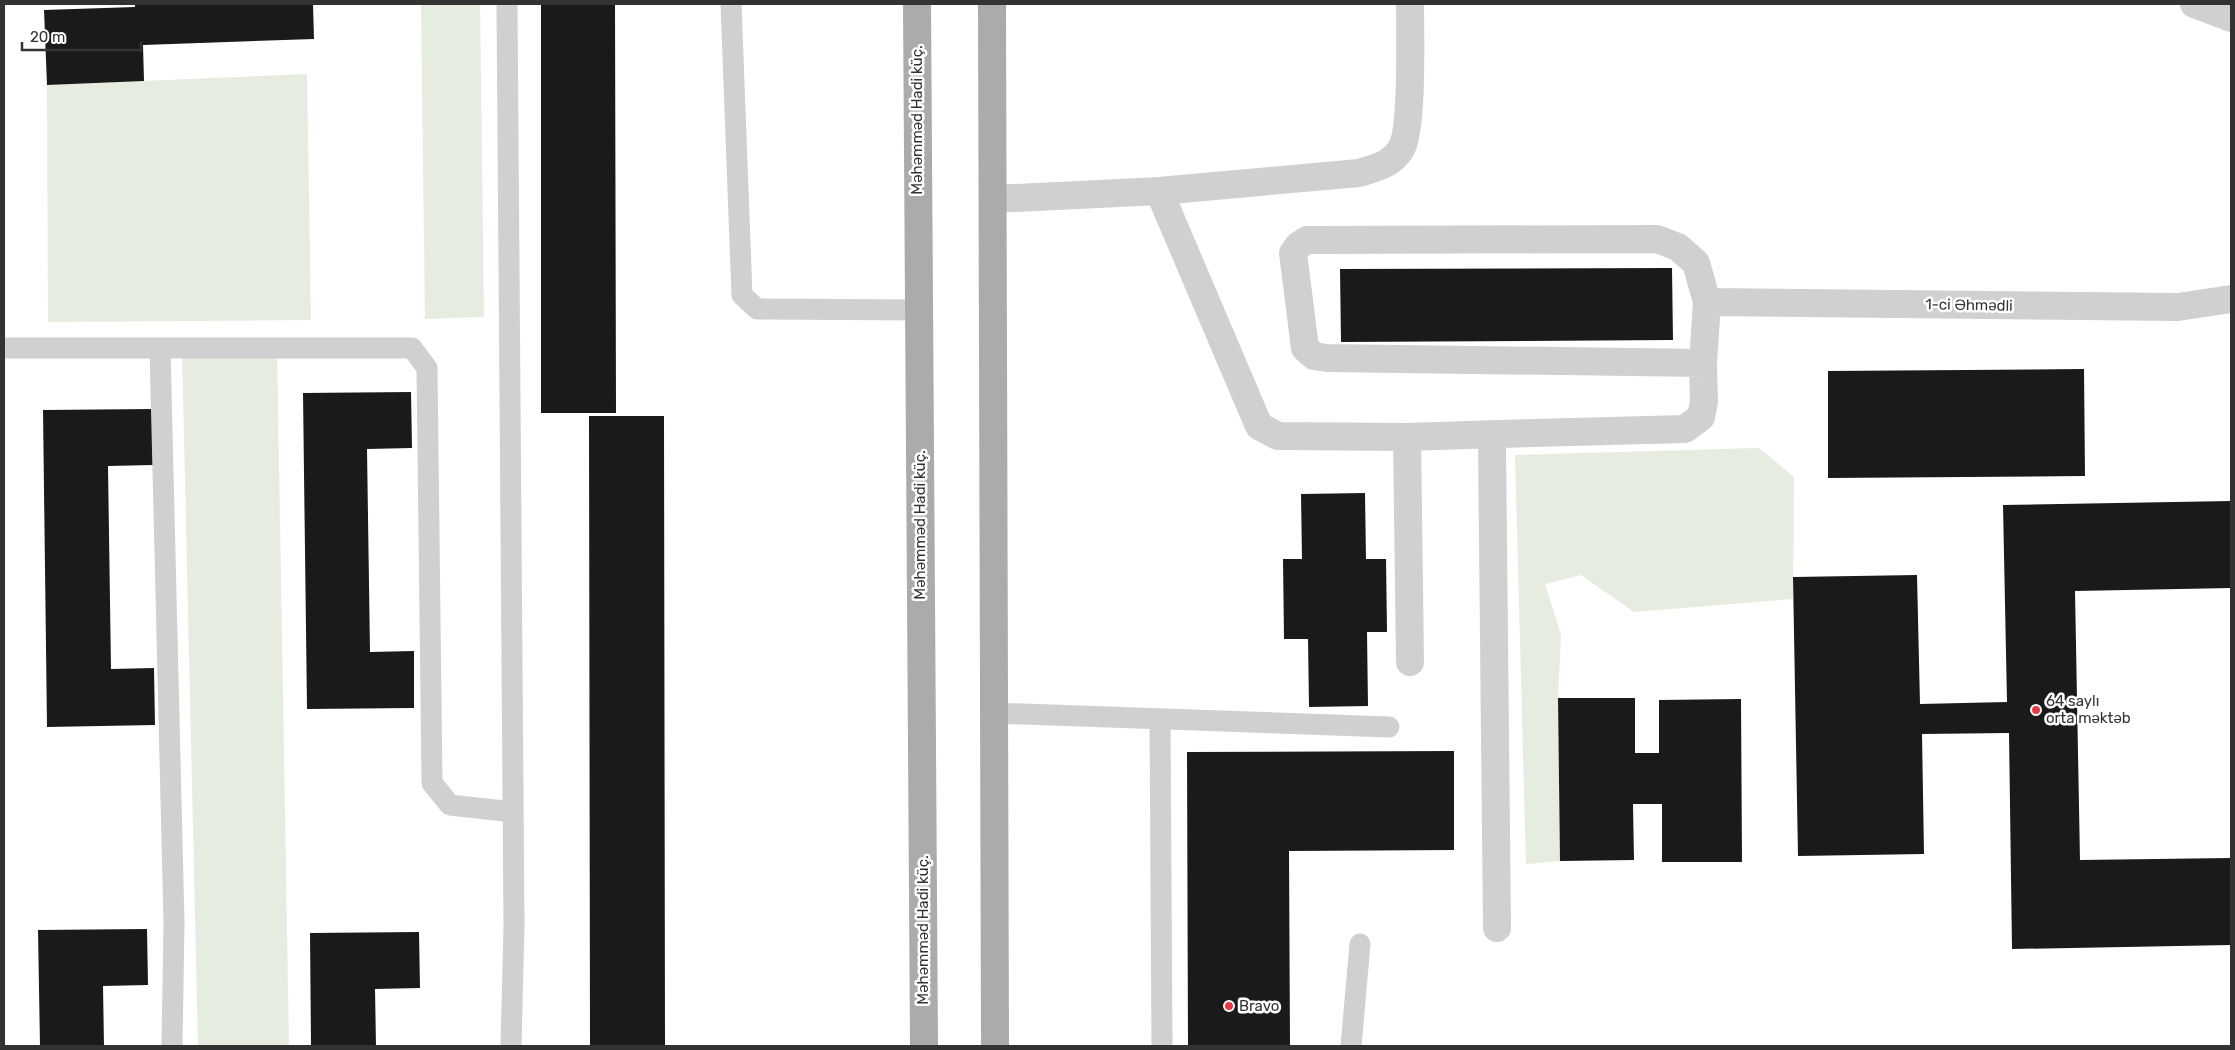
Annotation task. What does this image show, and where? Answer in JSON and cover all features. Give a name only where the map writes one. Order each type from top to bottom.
[{"type":"main road","name":"Məhəmməd Hadi küç.","points":[[916,4],[924,1046]]},
{"type":"main road","points":[[992,4],[995,1046]]},
{"type":"street","points":[[993,200],[1159,191],[1359,173],[1386,165],[1402,149],[1408,128],[1410,4]]},
{"type":"street","points":[[2194,4],[2231,18]]},
{"type":"street","points":[[1159,191],[1259,426],[1278,436],[1406,437],[1685,428],[1701,417],[1704,402],[1703,363],[1707,302],[1696,263],[1678,247],[1658,239],[1307,240],[1299,245],[1293,253],[1305,348],[1314,356],[1327,358],[1703,363]]},
{"type":"street","name":"1-ci Əhmədli","points":[[1707,302],[2178,307],[2231,300]]},
{"type":"street","points":[[1497,928],[1492,443],[1498,434]]},
{"type":"street","points":[[1406,437],[1410,662]]},
{"type":"lane","points":[[507,4],[514,925],[511,1046]]},
{"type":"lane","points":[[731,4],[742,295],[757,309],[919,310]]},
{"type":"lane","points":[[4,348],[412,348],[428,368],[432,783],[450,805],[513,812]]},
{"type":"lane","points":[[160,348],[174,923],[172,1046]]},
{"type":"lane","points":[[993,713],[1389,726]]},
{"type":"lane","points":[[1160,719],[1162,1046]]},
{"type":"lane","points":[[1351,1046],[1360,944]]},
{"type":"shaded area","points":[[421,4],[480,4],[484,317],[425,319]]},
{"type":"shaded area","points":[[307,74],[311,320],[48,322],[47,85]]},
{"type":"shaded area","points":[[182,348],[277,348],[289,1046],[198,1046]]},
{"type":"shaded area","points":[[1759,448],[1794,477],[1793,599],[1634,612],[1581,575],[1545,584],[1561,635],[1558,698],[1560,861],[1526,864],[1515,455]]},
{"type":"building","points":[[135,4],[313,4],[314,39],[143,45],[144,81],[47,85],[44,10],[135,7]]},
{"type":"building","points":[[541,4],[615,4],[616,413],[541,413]]},
{"type":"building","points":[[1672,268],[1673,340],[1341,342],[1340,269]]},
{"type":"building","points":[[2084,369],[2085,476],[1828,478],[1828,371]]},
{"type":"building","points":[[411,392],[412,448],[367,449],[370,652],[414,651],[414,708],[307,709],[303,393]]},
{"type":"building","points":[[152,409],[153,465],[108,466],[111,669],[154,668],[155,725],[47,727],[43,410]]},
{"type":"building","points":[[589,416],[664,416],[665,1046],[590,1046]]},
{"type":"building","points":[[1365,493],[1366,559],[1386,559],[1387,632],[1367,632],[1368,706],[1309,707],[1308,639],[1284,639],[1283,559],[1302,559],[1301,494]]},
{"type":"building","points":[[2231,501],[2231,588],[2075,591],[2080,860],[2231,858],[2231,945],[2012,949],[2009,733],[1922,734],[1924,854],[1798,856],[1793,577],[1917,575],[1920,704],[2007,702],[2003,505]]},
{"type":"building","points":[[1558,698],[1635,698],[1635,753],[1659,753],[1659,700],[1741,699],[1742,862],[1662,862],[1662,804],[1633,804],[1634,860],[1560,861]]},
{"type":"building","points":[[1454,751],[1454,850],[1289,851],[1290,1046],[1188,1046],[1187,752]]},
{"type":"building","points":[[147,929],[148,985],[103,986],[104,1046],[40,1046],[38,930]]},
{"type":"building","points":[[419,932],[420,988],[375,989],[376,1046],[311,1046],[310,933]]},
{"type":"place","name":"64 saylı orta məktəb","points":[[2036,710]]},
{"type":"place","name":"Bravo","points":[[1229,1006]]}]
